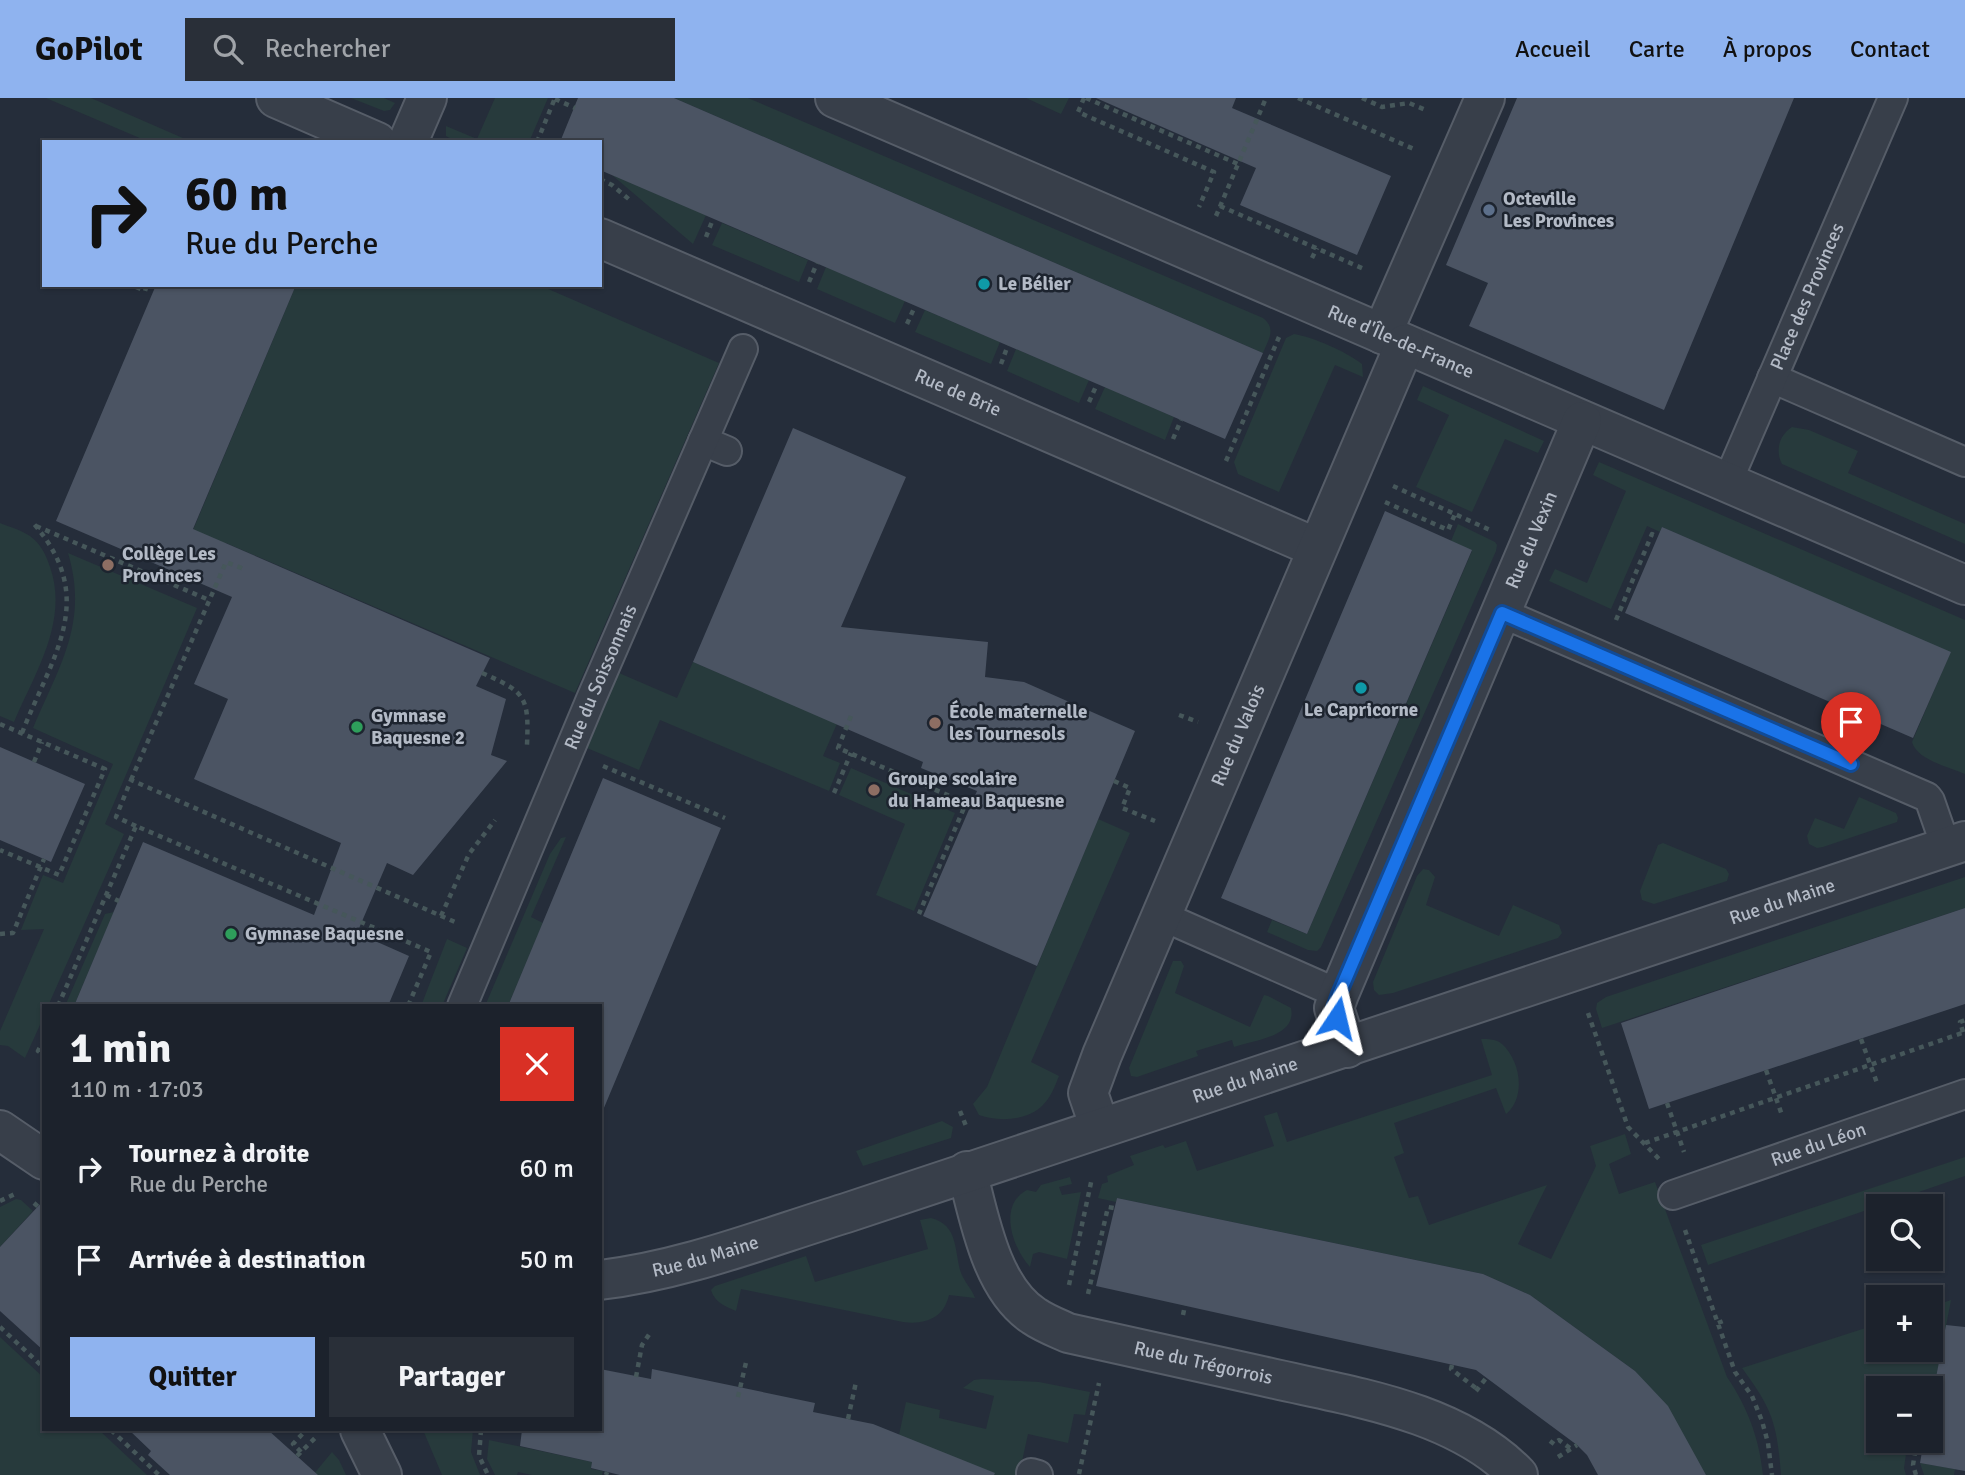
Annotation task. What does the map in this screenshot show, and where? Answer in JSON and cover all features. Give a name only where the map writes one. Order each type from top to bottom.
[{"type":"street","points":[[276,98],[372,140]]},
{"type":"street","points":[[409,140],[427,98]]},
{"type":"street","name":"Rue d'Île-de-France","points":[[835,98],[1965,585]]},
{"type":"street","name":"Rue du Valois","points":[[1100,1128],[1088,1093],[1102,1055],[1317,548],[1455,167],[1485,98]]},
{"type":"street","name":"Rue de Brie","points":[[602,239],[1317,548]]},
{"type":"street","name":"Rue du Vexin","points":[[1347,1048],[1334,1008],[1339,994],[1583,421]]},
{"type":"street","name":"Rue du Maine","points":[[602,1280],[632,1276],[700,1259],[1347,1048],[1956,844]]},
{"type":"street","points":[[0,1130],[34,1175]]},
{"type":"street","name":"Rue du Trégorrois","points":[[967,1171],[995,1268],[1009,1291],[1034,1317],[1068,1332],[1406,1410],[1466,1437],[1518,1475]]},
{"type":"street","points":[[360,1431],[382,1475]]},
{"type":"lane","name":"Place des Provinces","points":[[1894,98],[1772,378],[1965,462]]},
{"type":"lane","name":"Rue du Soissonnais","points":[[463,1004],[569,752],[715,446],[743,349]]},
{"type":"lane","points":[[1727,483],[1772,378]]},
{"type":"lane","points":[[1502,613],[1927,797],[1956,844]]},
{"type":"lane","points":[[1162,916],[1339,994]]},
{"type":"lane","name":"Rue du Léon","points":[[1685,1191],[1965,1094]]},
{"type":"path","points":[[538,140],[555,98],[575,107]]},
{"type":"path","points":[[1199,208],[1214,172],[1078,112],[1085,98],[1238,164]]},
{"type":"path","points":[[1212,226],[1266,98]]},
{"type":"path","points":[[1298,98],[1455,167]]},
{"type":"path","points":[[1362,98],[1382,107],[1409,103],[1428,111]]},
{"type":"path","points":[[1220,206],[1368,271]]},
{"type":"path","points":[[135,287],[145,291],[146,287]]},
{"type":"path","points":[[1224,466],[1296,297]]},
{"type":"path","points":[[1385,483],[1497,533]]},
{"type":"path","points":[[1388,504],[1448,530],[1455,514]]},
{"type":"path","points":[[22,733],[60,644],[67,615],[65,580],[47,539],[34,524],[209,600]]},
{"type":"path","points":[[1615,621],[1652,534],[1657,537]]},
{"type":"path","points":[[244,569],[226,562],[116,817],[431,952],[409,1004]]},
{"type":"path","points":[[482,673],[512,686],[519,693],[525,707],[527,748]]},
{"type":"path","points":[[851,716],[838,748],[966,803],[919,914]]},
{"type":"path","points":[[0,724],[105,769],[59,875],[0,849]]},
{"type":"path","points":[[34,762],[42,742]]},
{"type":"path","points":[[569,752],[725,818]]},
{"type":"path","points":[[834,793],[850,753]]},
{"type":"path","points":[[131,780],[491,938]]},
{"type":"path","points":[[1114,781],[1130,788],[1122,808],[1138,814]]},
{"type":"path","points":[[441,916],[469,854],[499,815]]},
{"type":"path","points":[[59,1004],[136,826]]},
{"type":"path","points":[[0,934],[13,933],[44,859]]},
{"type":"path","points":[[106,895],[119,901]]},
{"type":"path","points":[[1587,1009],[1628,1127]]},
{"type":"path","points":[[1645,1143],[1964,1032],[1960,1022],[1965,1020]]},
{"type":"path","points":[[1861,1039],[1890,1119]]},
{"type":"path","points":[[1766,1070],[1796,1152]]},
{"type":"path","points":[[1667,1103],[1676,1132],[1685,1191]]},
{"type":"path","points":[[1068,1288],[1092,1177],[1089,1169]]},
{"type":"path","points":[[0,1202],[34,1175]]},
{"type":"path","points":[[1086,1305],[1108,1207],[1114,1208]]},
{"type":"path","points":[[1690,1246],[1735,1372],[1752,1396],[1762,1421],[1772,1475]]},
{"type":"path","points":[[1718,1323],[1726,1320]]},
{"type":"path","points":[[0,1327],[42,1365]]},
{"type":"path","points":[[636,1377],[642,1345],[650,1334]]},
{"type":"path","points":[[738,1397],[747,1358]]},
{"type":"path","points":[[1452,1364],[1451,1369],[1477,1390],[1487,1377]]},
{"type":"path","points":[[848,1419],[856,1382]]},
{"type":"path","points":[[1079,1475],[1097,1393]]},
{"type":"path","points":[[112,1431],[159,1475]]},
{"type":"path","points":[[305,1431],[293,1444],[299,1454],[314,1439]]},
{"type":"path","points":[[481,1431],[479,1456],[488,1475]]},
{"type":"path","points":[[1565,1452],[1577,1445]]},
{"type":"path","points":[[1915,1453],[1913,1465],[1916,1475]]},
{"type":"shaded area","points":[[46,98],[91,98],[187,140],[144,140]]},
{"type":"shaded area","points":[[351,98],[384,98],[395,103],[390,110],[384,111]]},
{"type":"shaded area","points":[[495,98],[548,98],[530,140],[453,140],[446,136],[446,126],[477,139]]},
{"type":"shaded area","points":[[674,98],[748,98],[1263,318],[1270,326],[1267,344],[1263,353]]},
{"type":"shaded area","points":[[1026,98],[1069,98],[1061,114]]},
{"type":"shaded area","points":[[612,175],[706,215],[693,244]]},
{"type":"shaded area","points":[[722,223],[808,260],[799,282],[712,245]]},
{"type":"shaded area","points":[[826,267],[905,301],[895,323],[817,289]]},
{"type":"shaded area","points":[[295,287],[544,287],[719,363],[575,693],[226,543],[207,586],[175,573]]},
{"type":"shaded area","points":[[925,310],[1000,342],[991,364],[915,332]]},
{"type":"shaded area","points":[[1294,334],[1320,342],[1356,359],[1362,364],[1363,377],[1335,365],[1279,492],[1238,474],[1234,462],[1286,338]]},
{"type":"shaded area","points":[[1016,349],[1089,380],[1079,403],[1007,371]]},
{"type":"shaded area","points":[[1423,386],[1544,441],[1538,453],[1505,439],[1472,512],[1416,487],[1449,415],[1417,400]]},
{"type":"shaded area","points":[[1105,387],[1174,417],[1165,440],[1095,409]]},
{"type":"shaded area","points":[[1792,427],[1809,430],[1858,451],[1848,473],[1965,524],[1965,544],[1782,464],[1780,444],[1784,434]]},
{"type":"shaded area","points":[[1599,462],[1965,620],[1965,774],[1920,754],[1912,742],[1950,653],[1662,527],[1660,532],[1647,526],[1611,609],[1549,581],[1555,569],[1587,583],[1626,491],[1593,475]]},
{"type":"shaded area","points":[[0,523],[27,534],[37,543],[43,550],[55,587],[55,607],[47,646],[14,722],[0,716]]},
{"type":"shaded area","points":[[1458,524],[1495,542],[1496,551],[1321,947],[1317,951],[1308,950],[1267,932],[1272,920],[1307,934],[1472,551],[1451,541]]},
{"type":"shaded area","points":[[68,553],[197,608],[105,824],[124,834],[49,1004],[42,1004],[42,1020],[25,1058],[8,1046],[0,1045],[0,1031],[44,929],[21,930],[43,875],[63,883],[113,764],[33,728],[68,644],[75,601],[74,578]]},
{"type":"shaded area","points":[[693,662],[806,710],[842,712],[823,756],[840,763],[829,791],[660,720],[639,770],[587,748],[619,673],[677,698]]},
{"type":"shaded area","points":[[851,768],[955,813],[914,911],[876,895],[905,824],[839,795]]},
{"type":"shaded area","points":[[1859,797],[1896,813],[1897,822],[1823,847],[1817,848],[1809,844],[1807,836],[1815,818],[1844,829]]},
{"type":"shaded area","points":[[1098,819],[1130,833],[1031,1062],[1059,1076],[1046,1102],[1029,1114],[1012,1119],[979,1115],[973,1104],[987,1087]]},
{"type":"shaded area","points":[[566,837],[531,917],[543,923],[509,1004],[486,1004],[550,854],[561,838]]},
{"type":"shaded area","points":[[1663,843],[1726,869],[1729,874],[1727,881],[1654,904],[1642,900],[1640,891],[1658,845]]},
{"type":"shaded area","points":[[1423,869],[1429,870],[1435,877],[1426,905],[1499,936],[1513,905],[1559,925],[1562,933],[1558,938],[1393,993],[1379,995],[1374,990],[1373,982],[1417,876]]},
{"type":"shaded area","points":[[1965,877],[1965,908],[1602,1028],[1596,1009],[1597,1003],[1606,997]]},
{"type":"shaded area","points":[[114,912],[75,1004],[66,1004],[105,914]]},
{"type":"shaded area","points":[[447,939],[467,948],[443,1004],[422,1004]]},
{"type":"shaded area","points":[[1173,961],[1181,961],[1184,966],[1175,993],[1250,1027],[1264,995],[1291,1008],[1291,1018],[1281,1031],[1272,1036],[1234,1047],[1232,1040],[1196,1051],[1198,1056],[1137,1077],[1131,1076],[1129,1068]]},
{"type":"shaded area","points":[[1481,1039],[1497,1041],[1508,1051],[1519,1079],[1516,1099],[1506,1114],[1496,1088],[1394,1123],[1404,1153],[1394,1157],[1409,1198],[1418,1196],[1429,1225],[1547,1185],[1518,1244],[1551,1259],[1596,1166],[1590,1146],[1625,1134],[1631,1154],[1609,1164],[1619,1194],[1655,1182],[1727,1377],[1751,1424],[1759,1448],[1763,1475],[1706,1475],[1635,1371],[1530,1295],[1483,1274],[1117,1198],[1116,1202],[1098,1198],[1102,1184],[1108,1182],[1107,1176],[1134,1165],[1130,1156],[1163,1145],[1165,1148],[1186,1141],[1197,1171],[1274,1146],[1264,1116],[1277,1112],[1287,1142],[1492,1075]]},
{"type":"shaded area","points":[[942,1121],[953,1127],[951,1138],[863,1166],[856,1151]]},
{"type":"shaded area","points":[[1965,1157],[1965,1176],[1913,1194],[1866,1194],[1866,1210],[1708,1265],[1701,1245]]},
{"type":"shaded area","points":[[1070,1177],[1072,1184],[1059,1187],[1062,1195],[1081,1192],[1067,1259],[1039,1252],[1033,1254],[1030,1267],[1013,1238],[1010,1216],[1013,1206],[1018,1197],[1027,1190],[1036,1192],[1041,1185]]},
{"type":"shaded area","points":[[16,1199],[33,1211],[0,1247],[0,1207]]},
{"type":"shaded area","points":[[931,1218],[947,1226],[951,1233],[961,1273],[975,1298],[949,1295],[943,1309],[926,1321],[903,1322],[741,1289],[736,1311],[718,1301],[711,1290],[715,1286],[806,1256],[815,1282],[928,1249],[920,1220]]},
{"type":"shaded area","points":[[1951,1300],[1943,1342],[1943,1303]]},
{"type":"shaded area","points":[[1866,1328],[1866,1362],[1939,1362],[1936,1376],[1866,1376],[1866,1453],[1906,1453],[1906,1475],[1781,1475],[1772,1418],[1761,1395],[1742,1368]]},
{"type":"shaded area","points":[[0,1337],[42,1376],[42,1431],[100,1431],[147,1475],[0,1475]]},
{"type":"shaded area","points":[[974,1380],[1039,1382],[1090,1392],[1085,1415],[1074,1414],[1068,1443],[1028,1434],[1019,1475],[965,1475],[899,1435],[906,1402],[940,1410],[939,1418],[986,1429],[994,1396],[963,1388]]},
{"type":"shaded area","points":[[423,1431],[473,1431],[471,1452],[480,1475],[442,1475]]},
{"type":"shaded area","points":[[489,1440],[592,1462],[591,1469],[603,1471],[602,1475],[532,1475],[518,1472],[517,1475],[495,1475],[487,1459]]},
{"type":"shaded area","points":[[332,1452],[346,1475],[313,1475]]},
{"type":"shaded area","points":[[1920,1463],[1955,1469],[1954,1475],[1924,1475]]},
{"type":"building","name":"Le Bélier","points":[[578,98],[674,98],[1263,353],[1225,439],[602,171],[602,140],[561,140]]},
{"type":"building","points":[[1096,98],[1236,98],[1232,108],[1391,176],[1357,255],[1240,205],[1256,168]]},
{"type":"building","points":[[1517,98],[1794,98],[1664,410],[1469,326],[1488,283],[1446,265]]},
{"type":"building","points":[[155,287],[295,287],[193,529],[490,658],[476,686],[506,699],[491,755],[507,761],[413,875],[387,863],[357,933],[409,956],[389,1004],[75,1004],[143,842],[314,915],[341,843],[194,779],[228,699],[194,684],[232,597],[56,521]]},
{"type":"building","points":[[793,428],[906,477],[841,627],[988,642],[985,677],[1024,682],[1135,731],[1037,966],[923,916],[977,791],[921,768],[923,762],[693,662]]},
{"type":"building","name":"Le Capricorne","points":[[1385,511],[1472,550],[1307,934],[1221,898]]},
{"type":"building","points":[[1662,527],[1951,652],[1913,738],[1625,613]]},
{"type":"building","points":[[0,747],[85,784],[51,862],[0,840]]},
{"type":"building","points":[[603,778],[721,828],[602,1113],[602,1004],[509,1004]]},
{"type":"building","points":[[1965,908],[1965,1004],[1649,1109],[1621,1023]]},
{"type":"building","points":[[1117,1198],[1483,1274],[1530,1295],[1635,1371],[1668,1406],[1706,1475],[1598,1475],[1587,1455],[1577,1445],[1476,1370],[1096,1286]]},
{"type":"building","points":[[42,1202],[42,1349],[0,1311],[0,1247]]},
{"type":"building","points":[[1946,1325],[1965,1327],[1965,1471],[1920,1463],[1922,1453],[1943,1453],[1943,1376],[1936,1376],[1939,1362],[1943,1362]]},
{"type":"building","points":[[602,1369],[651,1379],[652,1369],[815,1403],[813,1412],[873,1424],[995,1473],[620,1475],[591,1468],[592,1462],[520,1446],[522,1431],[602,1431]]},
{"type":"building","points":[[130,1431],[269,1431],[318,1475],[170,1475],[148,1455],[151,1451]]},
{"type":"place","name":"Octeville Les Provinces","points":[[1489,210]]},
{"type":"place","name":"Le Bélier","points":[[984,284]]},
{"type":"place","name":"Collège Les Provinces","points":[[108,565]]},
{"type":"place","name":"Le Capricorne","points":[[1361,688]]},
{"type":"place","name":"École maternelle les Tournesols","points":[[935,723]]},
{"type":"place","name":"Gymnase Baquesne 2","points":[[357,727]]},
{"type":"place","name":"Groupe scolaire du Hameau Baquesne","points":[[874,790]]},
{"type":"place","name":"Gymnase Baquesne","points":[[231,934]]},
{"type":"route","points":[[1337,1018],[1334,1008],[1339,994],[1502,613],[1851,764]]}]
